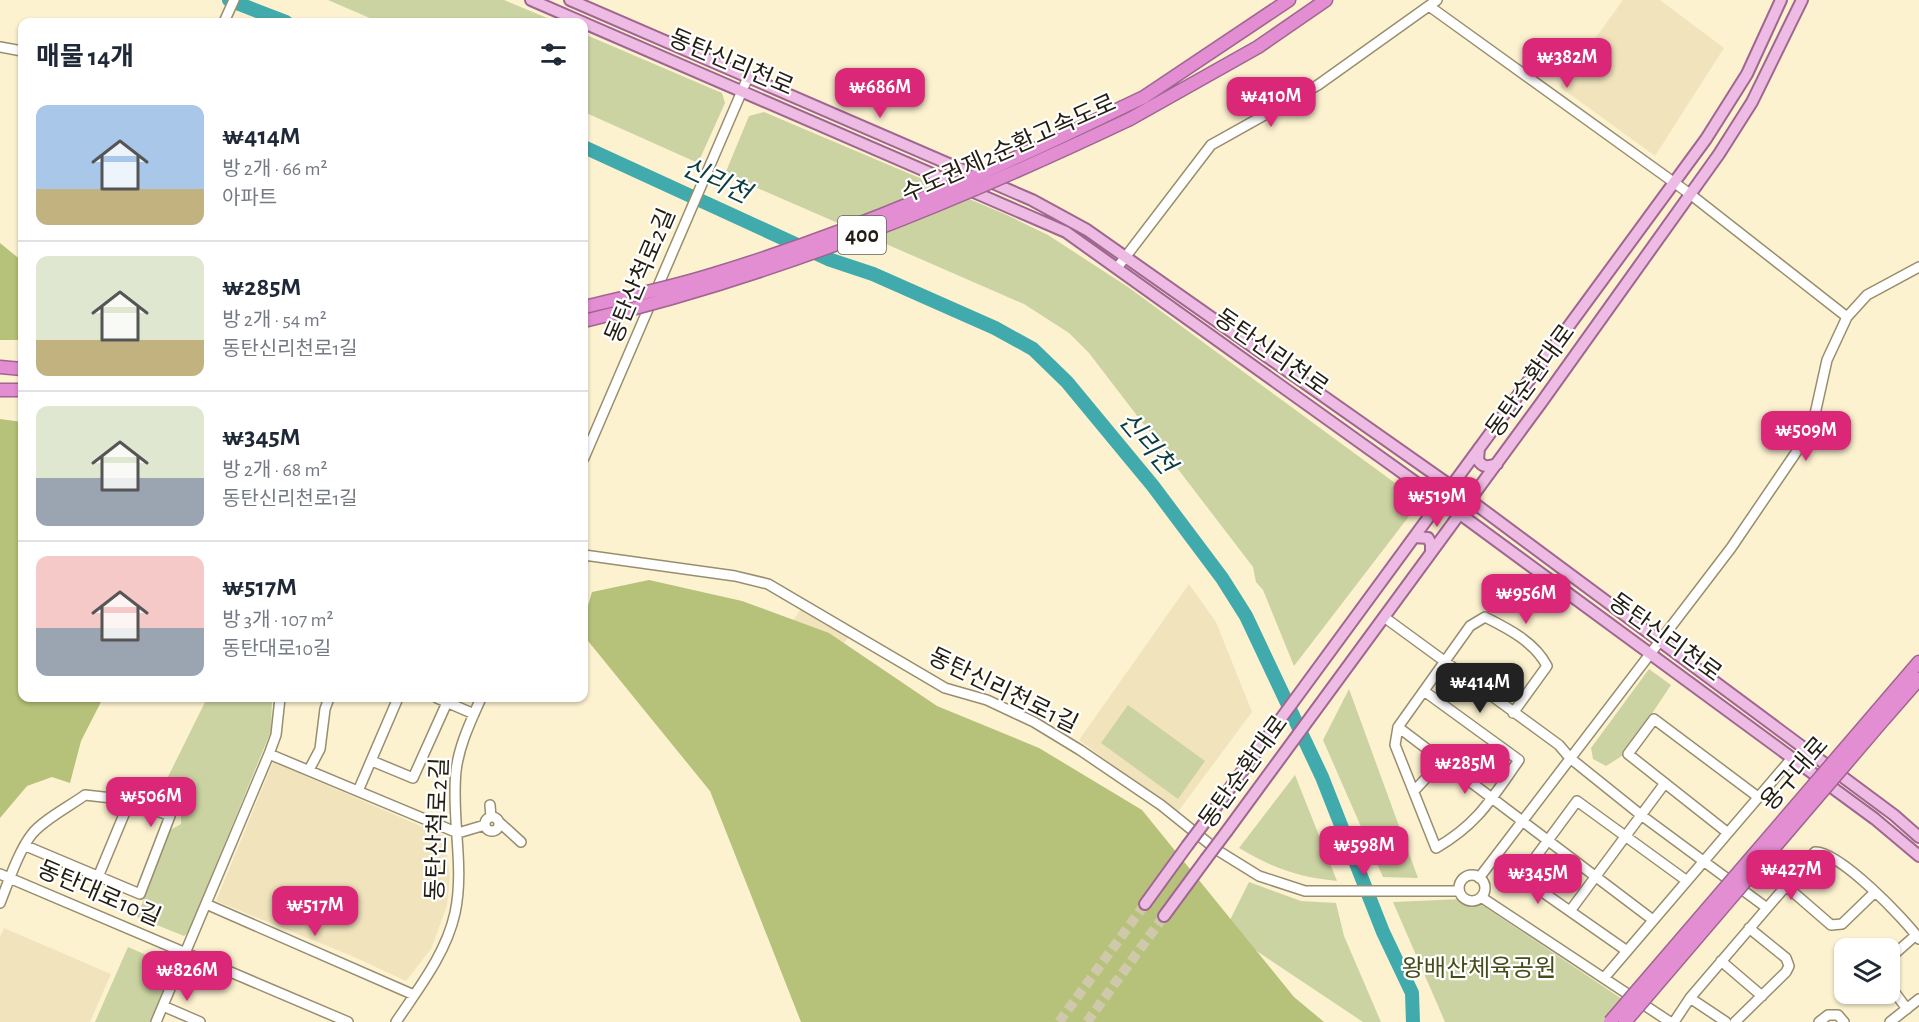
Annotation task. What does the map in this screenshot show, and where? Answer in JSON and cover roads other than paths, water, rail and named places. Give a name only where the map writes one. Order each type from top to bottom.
[{"type":"highway","name":"수도권제2순환고속도로","points":[[588,306],[711,275],[796,247],[1022,156],[1144,97],[1289,0]]},
{"type":"highway","name":"수도권제2순환고속도로","points":[[588,320],[703,290],[807,255],[949,202],[1130,119],[1258,47],[1326,0]]},
{"type":"highway","points":[[0,368],[18,369]]},
{"type":"highway","points":[[0,390],[18,390]]},
{"type":"highway","name":"용구대로","points":[[1625,1022],[1881,715],[1919,662]]},
{"type":"highway","name":"용구대로","points":[[1610,1022],[1881,715],[1919,678]]},
{"type":"main road","name":"동탄신리천로","points":[[531,0],[573,18]]},
{"type":"main road","name":"동탄신리천로","points":[[570,0],[1032,200],[1087,230],[1451,486],[1894,815],[1919,837]]},
{"type":"main road","name":"동탄순환대로","points":[[1145,904],[1674,182],[1736,92],[1781,0]]},
{"type":"main road","name":"동탄순환대로","points":[[1164,916],[1497,464],[1690,194],[1752,102],[1802,0]]},
{"type":"main road","name":"동탄신리천로","points":[[588,24],[1037,217],[1077,240],[1441,500],[1875,819],[1919,856]]},
{"type":"main road","points":[[704,74],[711,70],[708,60]]},
{"type":"main road","points":[[779,106],[776,98],[784,93]]},
{"type":"main road","points":[[1077,240],[1088,239],[1087,230]]},
{"type":"main road","points":[[1153,294],[1153,283],[1165,284]]},
{"type":"main road","points":[[1479,448],[1478,460],[1481,465],[1487,467],[1497,464]]},
{"type":"main road","points":[[1395,467],[1406,465],[1405,453]]},
{"type":"main road","points":[[1501,544],[1498,532],[1502,529],[1511,531]]},
{"type":"main road","points":[[1414,537],[1428,538],[1431,553]]},
{"type":"street","points":[[226,18],[234,0]]},
{"type":"street","points":[[1117,268],[1211,145],[1311,90],[1433,3],[1690,194],[1847,316]]},
{"type":"street","points":[[0,47],[18,50]]},
{"type":"street","name":"동탄산척로2길","points":[[588,449],[748,77]]},
{"type":"street","points":[[1479,878],[1731,548],[1813,423],[1827,360],[1847,316],[1867,295],[1919,267]]},
{"type":"street","name":"동탄신리천로1길","points":[[588,556],[735,576],[768,584],[945,688],[987,700],[1034,722],[1161,805],[1217,850],[1259,876],[1305,891],[1460,891],[1467,899],[1474,900],[1481,897]]},
{"type":"street","points":[[1384,617],[1559,745],[1570,758],[1641,815],[1767,908]]},
{"type":"street","points":[[1424,691],[1519,760],[1472,824],[1436,848],[1395,745],[1398,727],[1470,626],[1485,617],[1507,628],[1541,654],[1546,666],[1513,713]]},
{"type":"street","points":[[156,1022],[269,754],[276,735],[280,702]]},
{"type":"street","points":[[309,770],[321,742],[328,702]]},
{"type":"street","points":[[358,791],[396,702]]},
{"type":"street","points":[[372,761],[413,778],[447,702]]},
{"type":"street","points":[[452,702],[474,714]]},
{"type":"street","name":"동탄산척로2길","points":[[396,1022],[434,965],[451,926],[459,880],[455,783],[458,758],[480,702]]},
{"type":"street","points":[[1728,833],[1628,754],[1654,719],[1758,797]]},
{"type":"street","points":[[1398,727],[1653,920]]},
{"type":"street","points":[[269,754],[458,832],[485,825],[487,819],[521,842]]},
{"type":"street","points":[[1604,978],[1792,758]]},
{"type":"street","points":[[1414,791],[1442,760]]},
{"type":"street","points":[[1570,910],[1665,783]]},
{"type":"street","points":[[0,903],[10,878],[26,846],[32,834],[85,795],[130,800],[170,816],[140,894],[26,846]]},
{"type":"street","points":[[98,877],[130,800]]},
{"type":"street","points":[[1627,951],[1521,877],[1577,801],[1686,881]]},
{"type":"street","points":[[490,805],[495,823]]},
{"type":"street","points":[[1460,891],[1460,883],[1465,877],[1472,875],[1479,878],[1484,885],[1481,897],[1672,1022],[1689,998],[1815,852],[1824,852],[1875,892],[1906,922],[1917,937],[1900,950]]},
{"type":"street","name":"동탄대로10길","points":[[0,874],[184,956],[348,1022]]},
{"type":"street","points":[[1786,886],[1831,924],[1842,924],[1875,892]]},
{"type":"street","points":[[206,904],[414,995]]},
{"type":"street","points":[[1735,1022],[1789,966],[1786,958],[1749,928]]},
{"type":"street","points":[[1721,962],[1762,996]]},
{"type":"street","points":[[1689,998],[1726,1022]]},
{"type":"street","points":[[1890,1022],[1919,999]]},
{"type":"street","points":[[1900,1000],[1907,1009]]},
{"type":"street","points":[[163,1006],[200,1022]]},
{"type":"street","points":[[1819,1022],[1828,1015],[1838,1015],[1844,1022]]},
{"type":"waterway","name":"신리천","points":[[229,0],[276,18]]},
{"type":"waterway","name":"신리천","points":[[588,149],[828,259],[873,274],[995,328],[1033,349],[1067,382],[1153,486],[1222,578],[1246,616],[1322,777],[1383,932],[1412,993],[1413,1022]]},
{"type":"tunnel","points":[[1059,1022],[1145,904]]},
{"type":"tunnel","points":[[1087,1022],[1164,916]]},
{"type":"park label","name":"왕배산체육공원","points":[[1479,969]]}]
